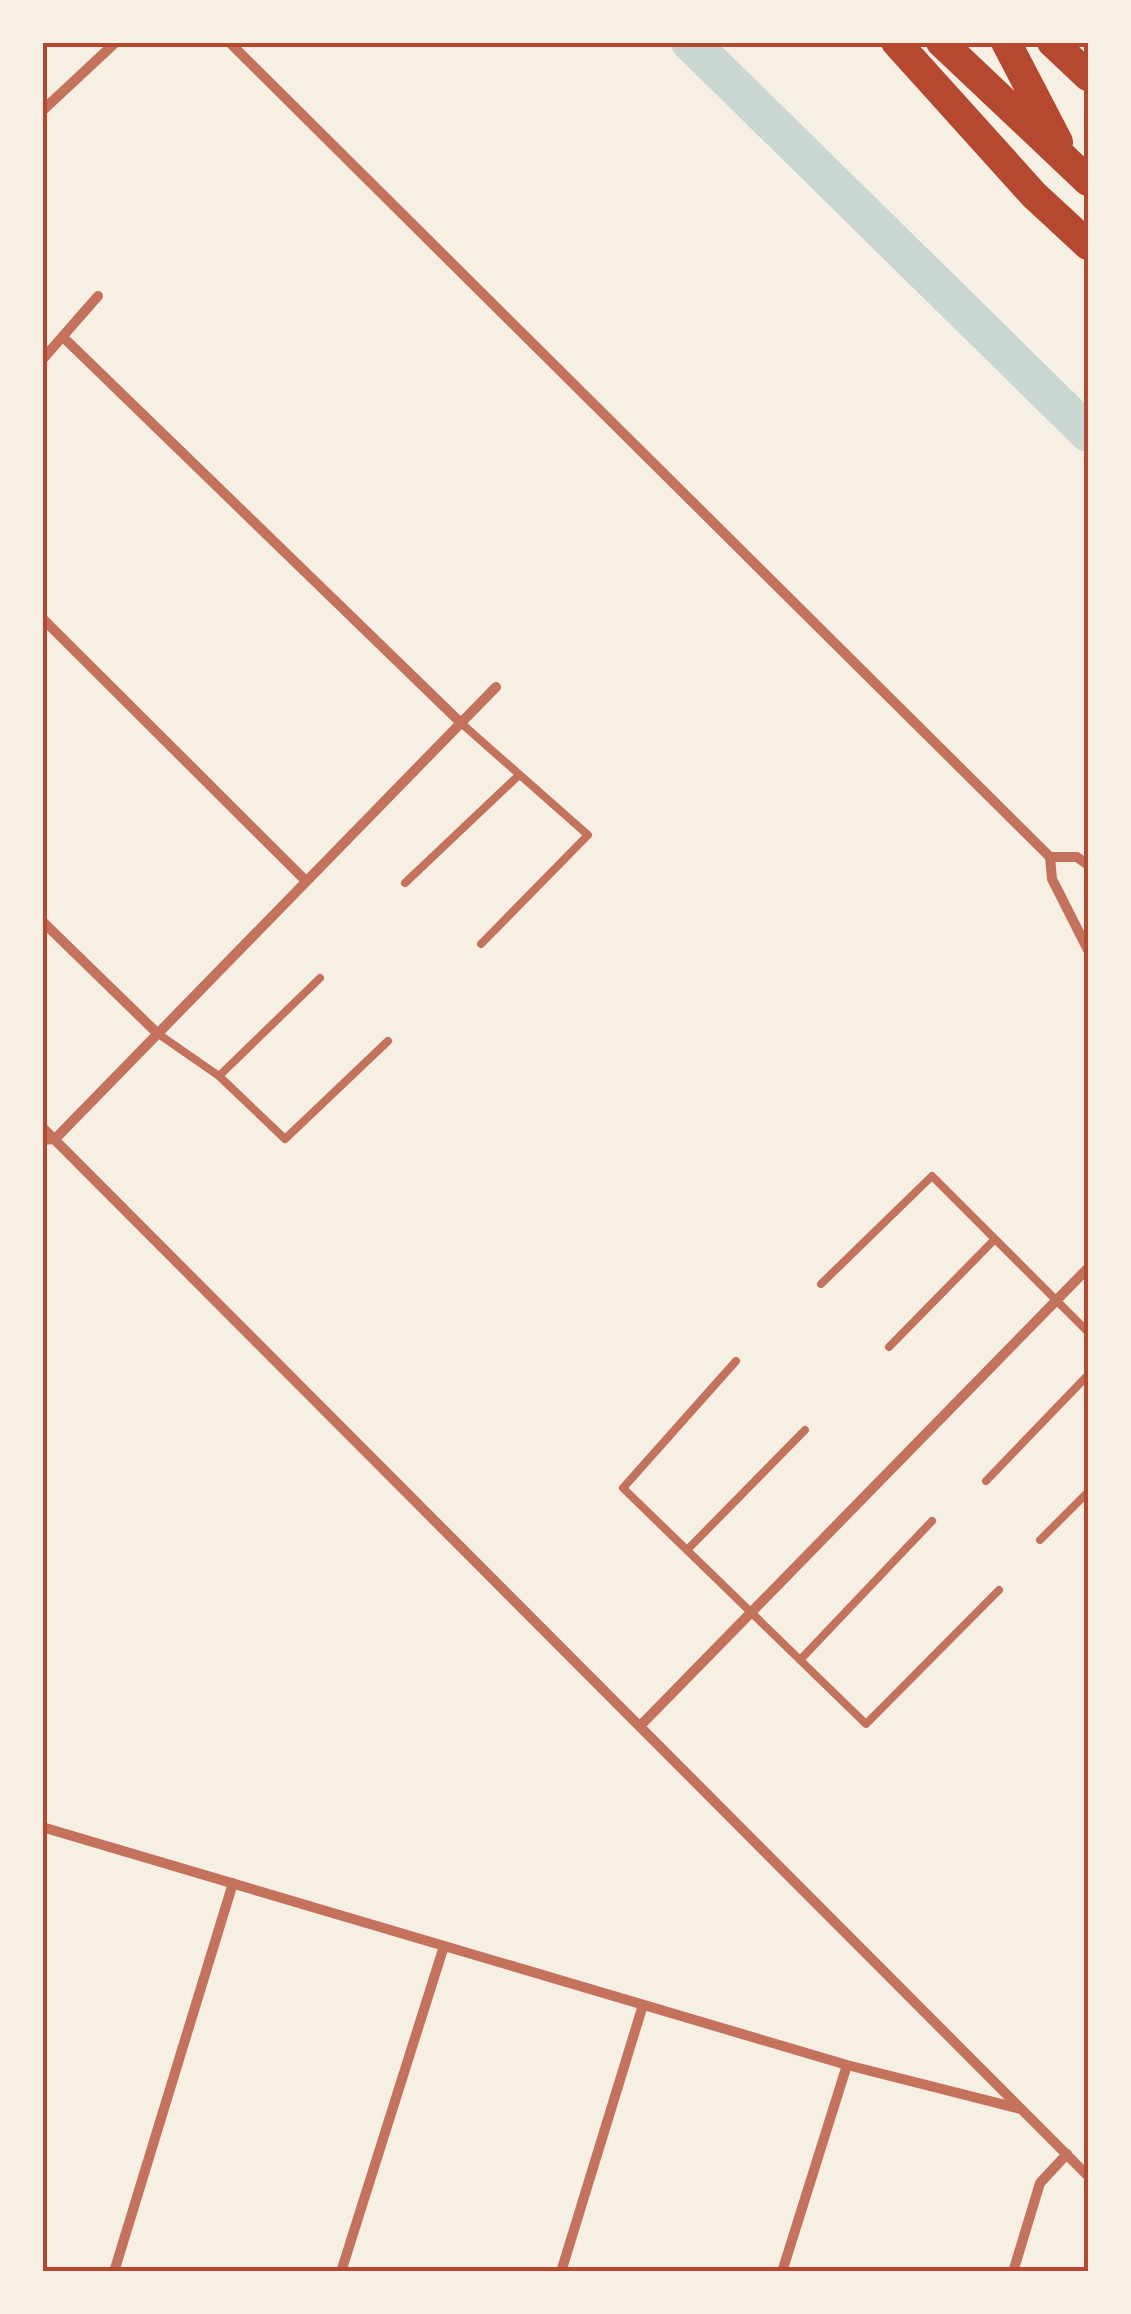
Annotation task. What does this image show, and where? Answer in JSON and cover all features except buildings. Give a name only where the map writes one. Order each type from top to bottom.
[{"type":"highway","points":[[896,42],[1034,195],[1088,245]]},
{"type":"highway","points":[[942,42],[1078,172]]},
{"type":"highway","points":[[1006,42],[1078,172]]},
{"type":"highway","points":[[1052,42],[1088,76]]},
{"type":"street","points":[[42,111],[116,42]]},
{"type":"street","points":[[228,42],[1050,857],[1052,879],[1088,950]]},
{"type":"street","points":[[42,360],[98,296]]},
{"type":"street","points":[[63,337],[461,723]]},
{"type":"street","points":[[42,618],[306,881]]},
{"type":"street","points":[[49,1140],[496,687]]},
{"type":"street","points":[[1050,857],[1077,858],[1088,865]]},
{"type":"street","points":[[42,921],[156,1032]]},
{"type":"street","points":[[42,1126],[49,1140],[641,1725],[1088,2176]]},
{"type":"street","points":[[641,1725],[1088,1268]]},
{"type":"street","points":[[42,1827],[846,2066],[1022,2110]]},
{"type":"street","points":[[114,2272],[233,1883]]},
{"type":"street","points":[[341,2272],[444,1946]]},
{"type":"street","points":[[561,2272],[643,2005]]},
{"type":"street","points":[[782,2272],[846,2066]]},
{"type":"street","points":[[1014,2272],[1040,2183],[1067,2154]]},
{"type":"lane","points":[[461,723],[588,835],[481,944]]},
{"type":"lane","points":[[405,883],[519,775]]},
{"type":"lane","points":[[218,1076],[320,978]]},
{"type":"lane","points":[[156,1032],[218,1076],[285,1139],[388,1041]]},
{"type":"lane","points":[[821,1284],[932,1176],[1088,1332]]},
{"type":"lane","points":[[889,1347],[996,1240]]},
{"type":"lane","points":[[736,1361],[623,1488],[866,1724],[999,1590]]},
{"type":"lane","points":[[986,1482],[1088,1375]]},
{"type":"lane","points":[[688,1548],[805,1430]]},
{"type":"lane","points":[[1040,1540],[1088,1492]]},
{"type":"lane","points":[[800,1660],[932,1521]]},
{"type":"waterway","points":[[690,42],[1088,433]]}]
